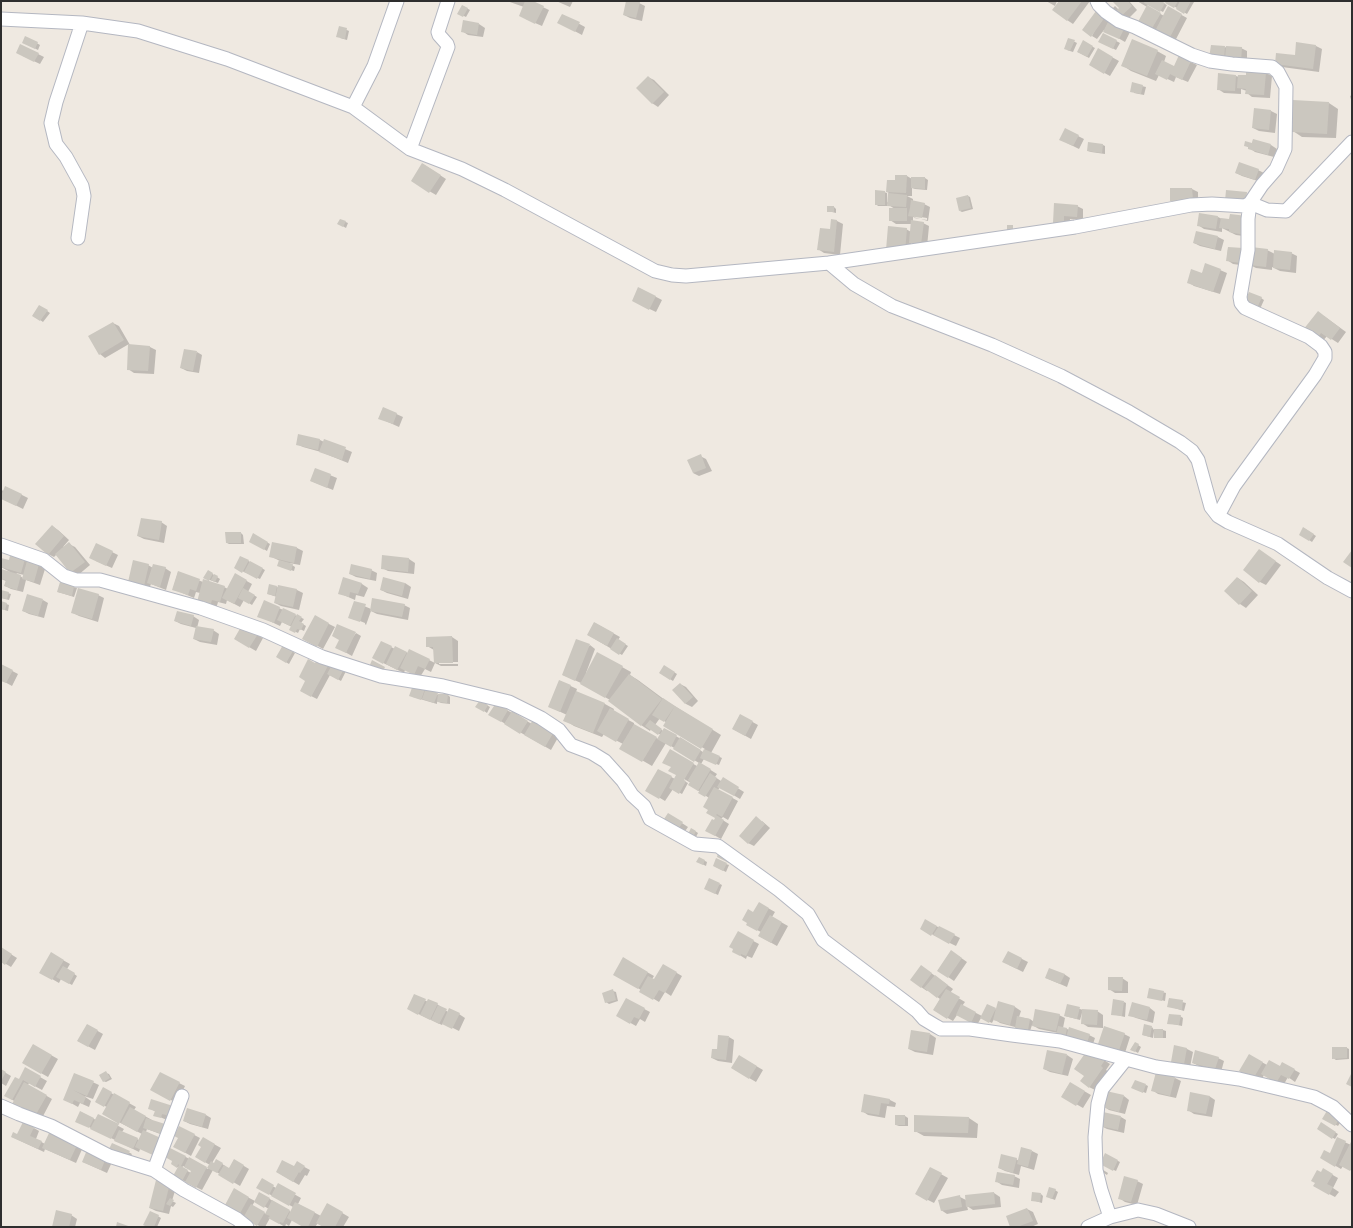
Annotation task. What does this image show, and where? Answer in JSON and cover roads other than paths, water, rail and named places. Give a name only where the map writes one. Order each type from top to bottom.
[{"type":"street","points":[[353,107],[374,66],[397,1]]},
{"type":"street","points":[[410,149],[447,50],[447,44],[438,35],[438,32],[448,1]]},
{"type":"street","points":[[1,19],[82,23],[138,32],[227,59],[353,107],[410,149],[462,169],[505,190],[655,271],[672,275],[686,276],[829,263],[1075,227],[1191,205],[1212,204],[1245,206],[1250,203],[1276,168],[1285,149],[1286,87],[1278,72],[1272,67],[1210,61],[1192,55],[1135,27],[1119,21],[1106,12],[1097,1]]},
{"type":"street","points":[[78,238],[84,196],[82,186],[66,157],[56,144],[51,123],[56,102],[82,23]]},
{"type":"street","points":[[1250,203],[1267,210],[1286,210],[1352,142]]},
{"type":"street","points":[[1218,516],[1234,486],[1315,375],[1325,358],[1326,352],[1321,346],[1308,337],[1245,308],[1241,303],[1240,297],[1248,250],[1248,219],[1250,203]]},
{"type":"street","points":[[829,263],[854,284],[892,306],[992,345],[1061,376],[1129,412],[1180,442],[1192,451],[1198,460],[1211,507],[1218,516],[1228,522],[1278,544],[1328,578],[1352,592]]},
{"type":"street","points":[[1,545],[44,560],[64,576],[76,580],[100,580],[201,608],[264,630],[322,657],[381,676],[443,686],[509,702],[541,718],[559,730],[571,745],[592,753],[605,761],[623,781],[632,795],[644,806],[650,819],[695,844],[718,846],[779,890],[808,914],[823,940],[917,1011],[924,1019],[934,1026],[942,1029],[970,1029],[1060,1040],[1156,1067],[1239,1079],[1314,1097],[1333,1106],[1352,1125]]},
{"type":"street","points":[[1110,1217],[1096,1170],[1095,1137],[1098,1104],[1102,1089],[1126,1059]]},
{"type":"street","points":[[154,1170],[182,1096]]},
{"type":"street","points":[[1,1106],[51,1126],[109,1156],[154,1170],[184,1190],[237,1219],[247,1227]]},
{"type":"street","points":[[1088,1227],[1110,1217],[1138,1210],[1156,1214],[1189,1227]]}]
